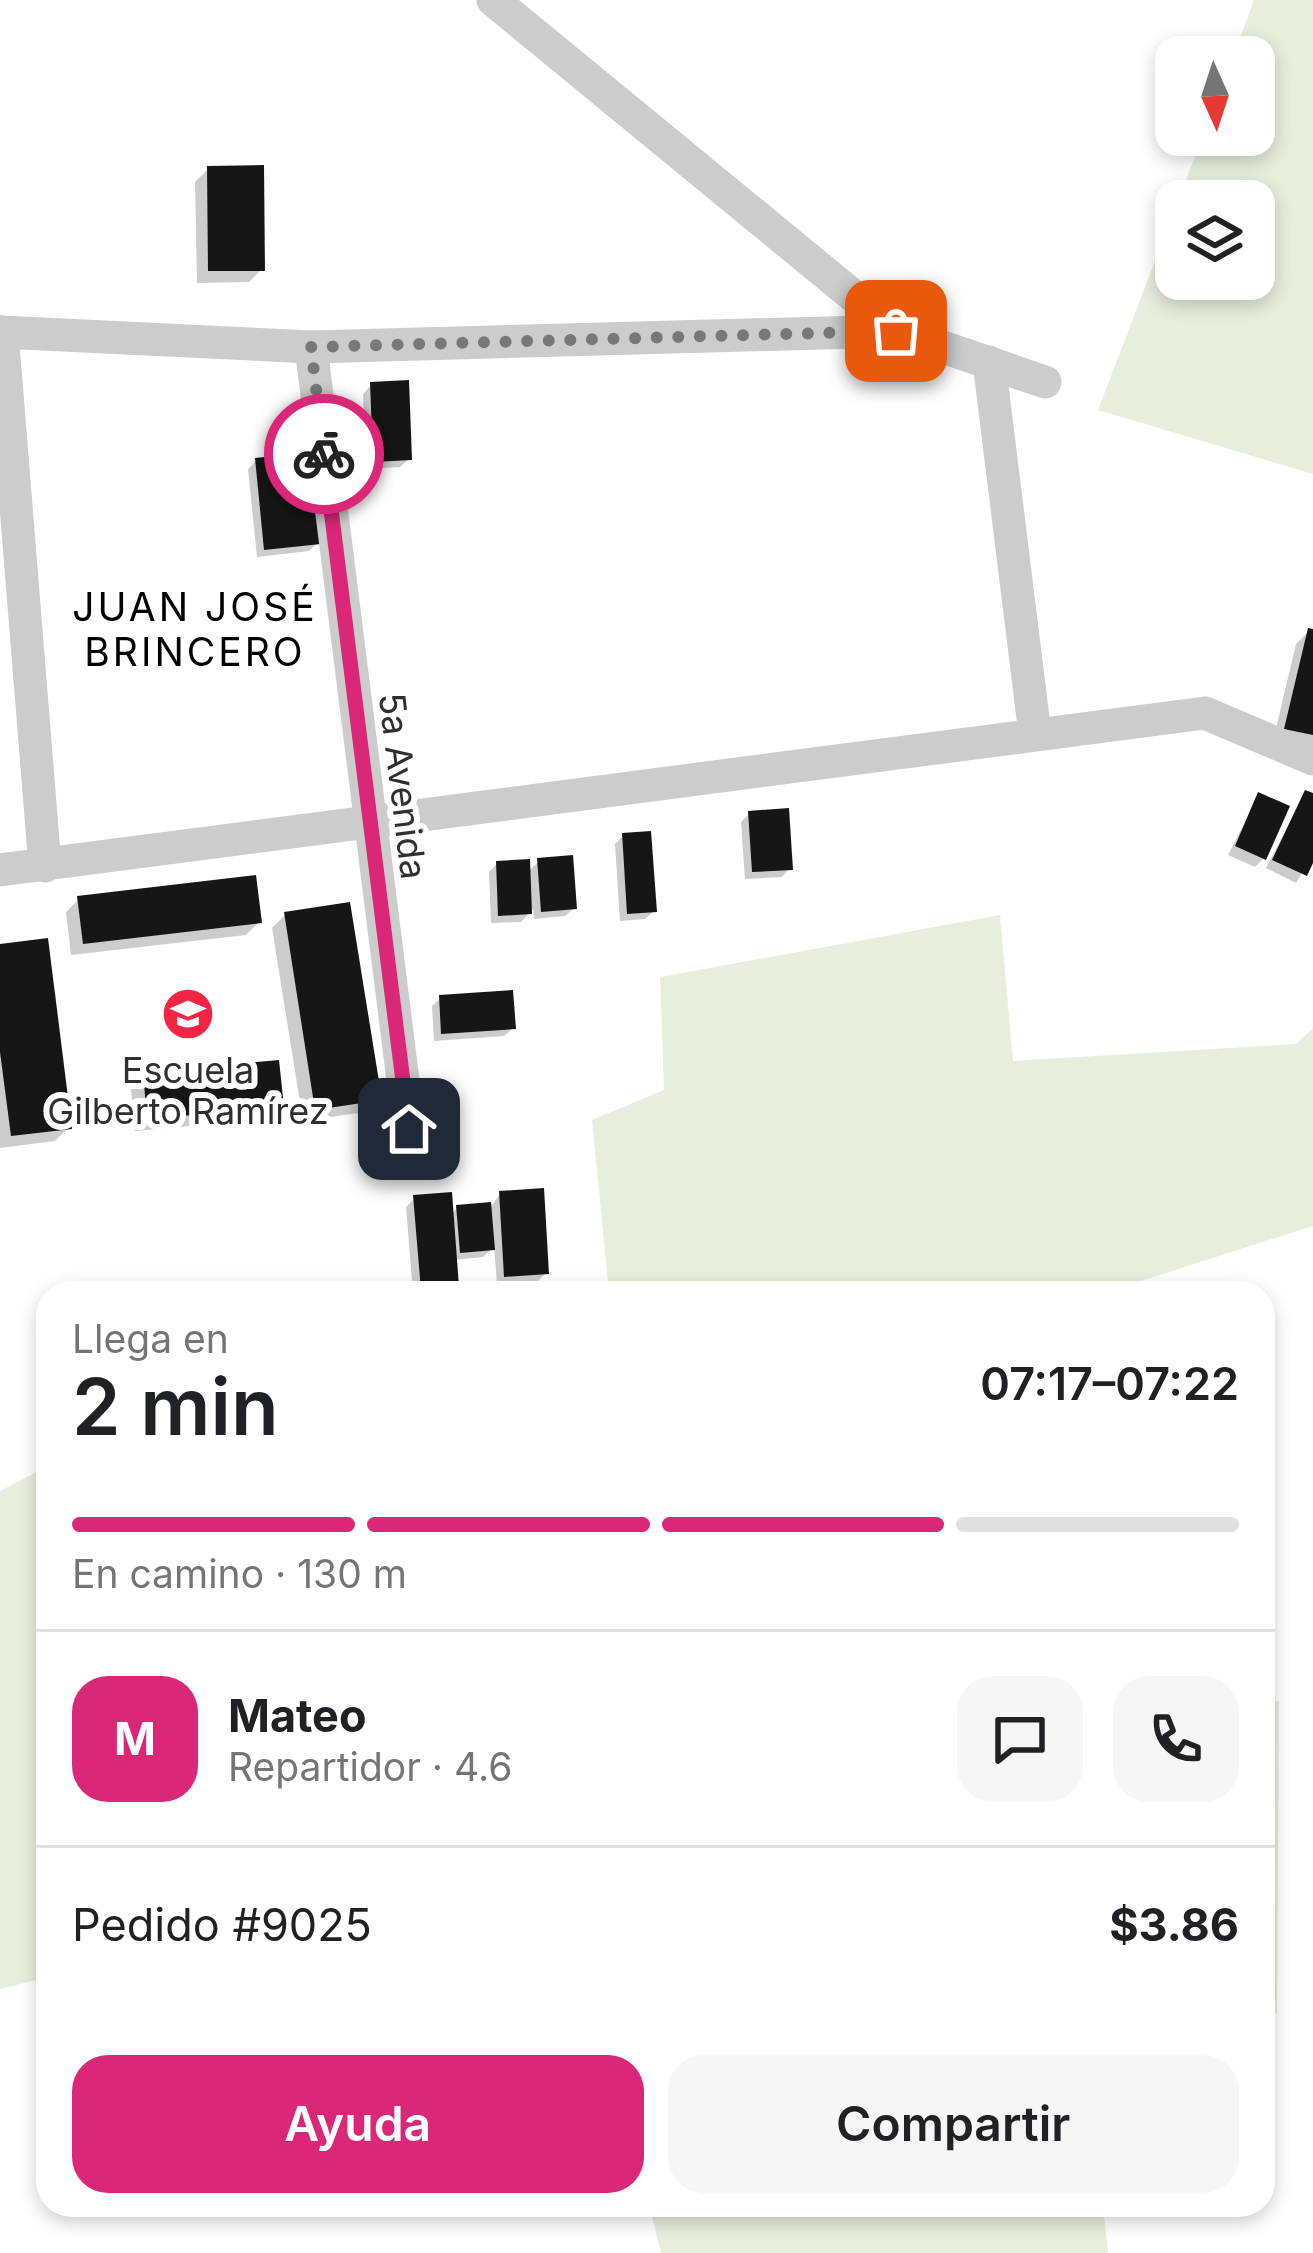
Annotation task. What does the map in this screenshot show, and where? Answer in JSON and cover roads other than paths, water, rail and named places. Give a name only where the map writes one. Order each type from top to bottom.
[{"type":"street","points":[[494,0],[896,331]]},
{"type":"street","points":[[45,866],[1,332],[311,347],[896,331],[1045,382]]},
{"type":"street","name":"5a Avenida","points":[[311,347],[409,1129],[402,1161]]},
{"type":"street","points":[[989,362],[1035,734]]},
{"type":"street","points":[[0,870],[1205,713],[1313,759]]},
{"type":"place","name":"Escuela Gilberto Ramírez","points":[[188,1014]]},
{"type":"district","name":"JUAN JOSÉ BRINCERO","points":[[195,628]]}]
